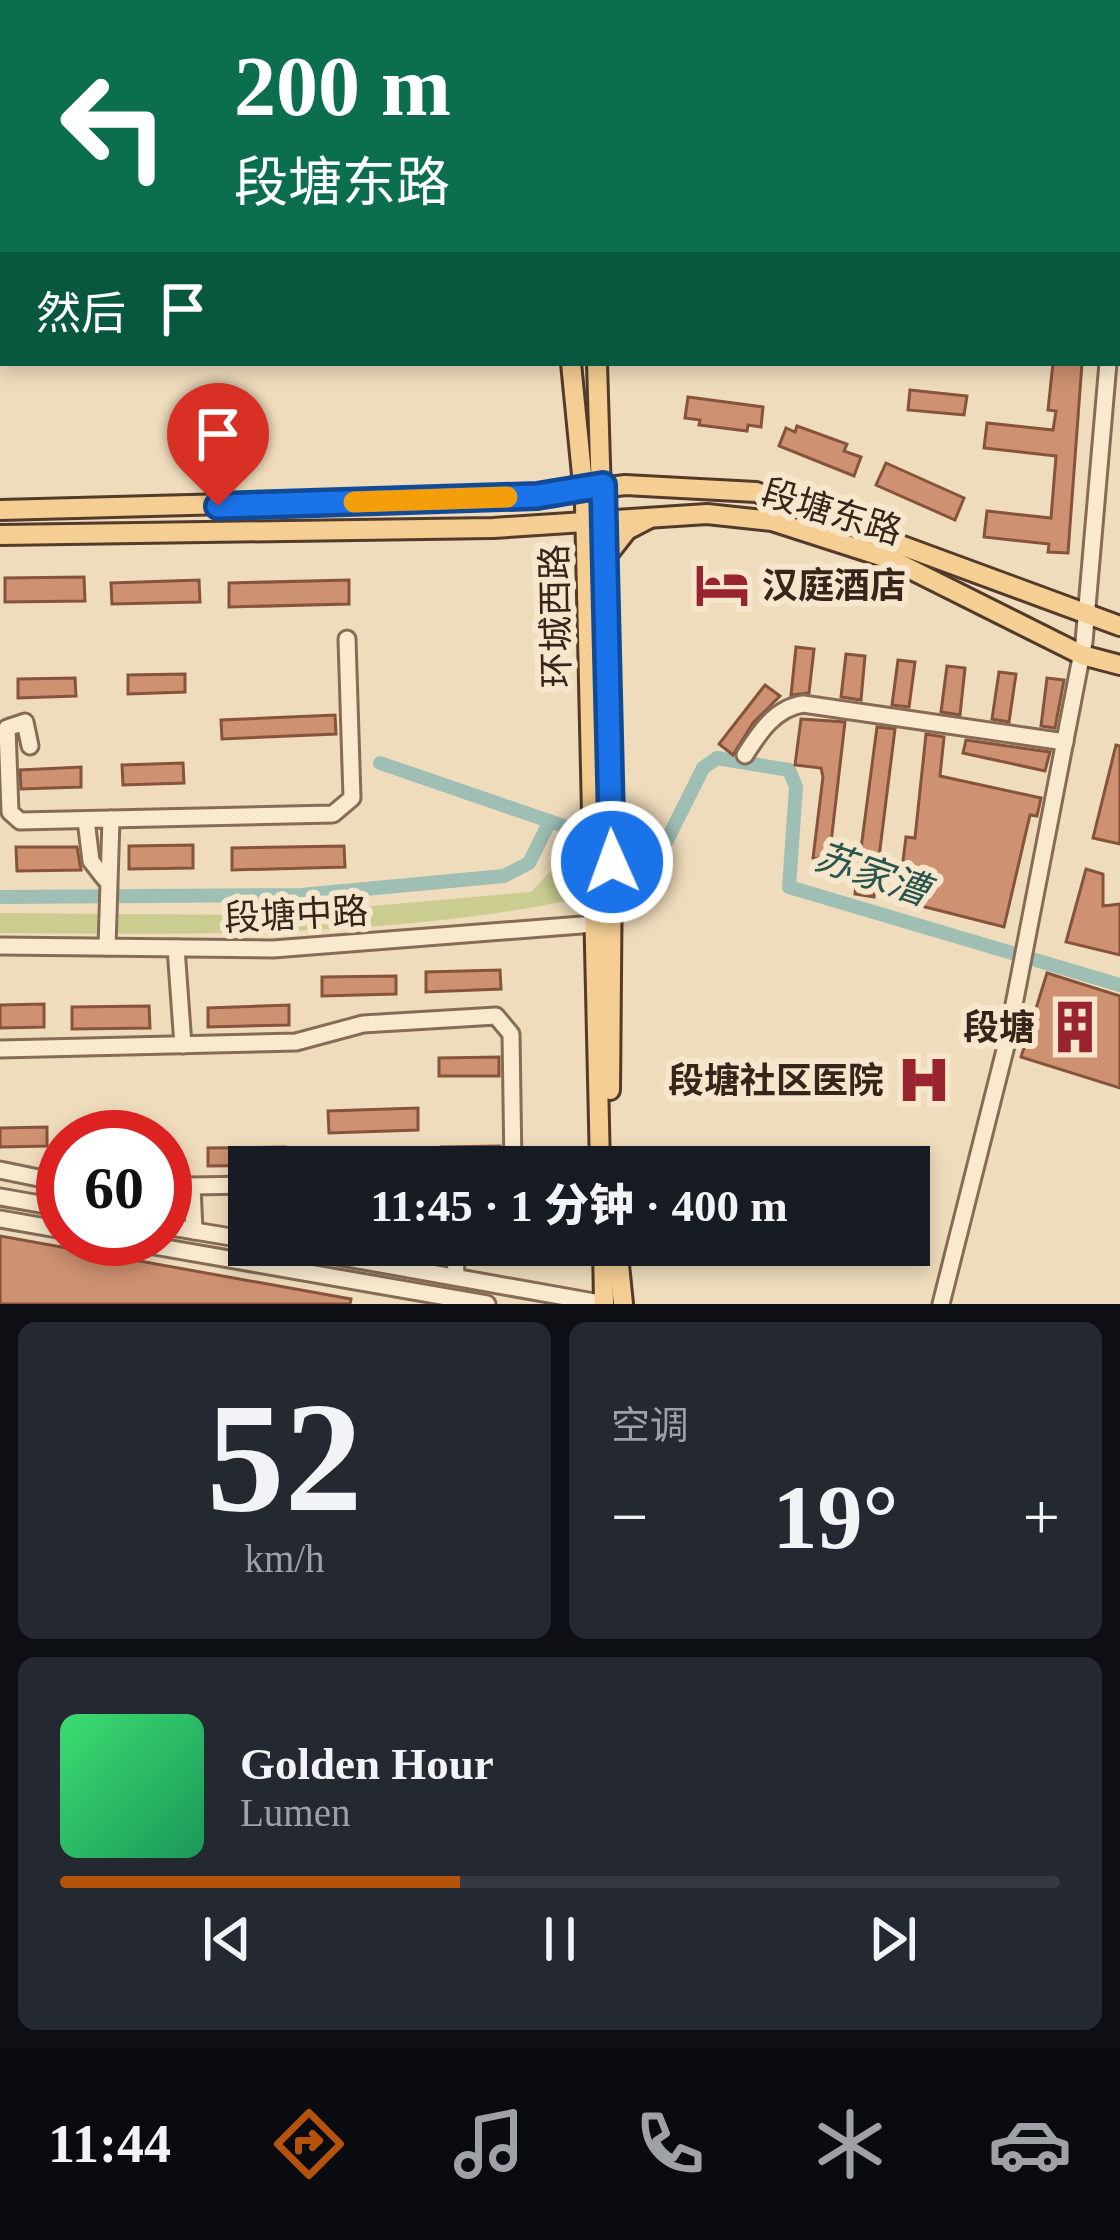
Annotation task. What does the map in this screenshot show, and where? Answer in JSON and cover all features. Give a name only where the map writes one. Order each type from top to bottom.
[{"type":"main road","name":"环城西路","points":[[572,366],[593,486]]},
{"type":"main road","name":"环城西路","points":[[597,366],[591,797],[602,861]]},
{"type":"main road","name":"段塘东路","points":[[0,510],[537,496],[593,486],[756,492],[1120,626]]},
{"type":"main road","name":"段塘东路","points":[[0,535],[493,528],[706,514],[772,521],[890,559],[1082,655],[1120,664]]},
{"type":"main road","points":[[605,558],[627,530],[652,517]]},
{"type":"main road","name":"环城西路","points":[[595,518],[605,558],[610,806],[602,861]]},
{"type":"main road","points":[[599,1146],[594,924],[602,861]]},
{"type":"main road","points":[[602,861],[610,1146]]},
{"type":"main road","points":[[603,1266],[604,1304]]},
{"type":"main road","points":[[619,1266],[623,1304]]},
{"type":"street","points":[[941,1304],[1022,967],[1082,655],[1108,366]]},
{"type":"street","points":[[30,746],[25,722],[7,728],[13,818],[341,811],[352,790],[347,639]]},
{"type":"street","points":[[746,755],[762,729],[787,708],[803,704],[1065,742]]},
{"type":"street","points":[[105,879],[113,868],[111,819]]},
{"type":"street","points":[[86,820],[91,860],[105,879],[107,947]]},
{"type":"street","name":"段塘中路","points":[[0,946],[273,949],[594,924]]},
{"type":"street","points":[[176,948],[183,1045]]},
{"type":"street","points":[[0,1049],[296,1042],[363,1024],[496,1016],[511,1034],[513,1146]]},
{"type":"street","points":[[0,1170],[36,1177]]},
{"type":"street","points":[[228,1185],[192,1186],[194,1231],[228,1237]]},
{"type":"street","points":[[0,1196],[36,1203]]},
{"type":"street","points":[[0,1219],[36,1225]]},
{"type":"street","points":[[192,1253],[487,1304]]},
{"type":"street","points":[[393,1266],[604,1304]]},
{"type":"street","points":[[456,1266],[456,1277]]},
{"type":"green space","points":[[568,852],[567,901],[497,913],[285,931],[0,933],[0,913],[272,915],[531,892]]},
{"type":"building","points":[[1053,366],[1082,366],[1068,553],[1048,552],[1049,544],[984,537],[987,511],[1051,518],[1056,456],[984,448],[987,423],[1053,430],[1056,411],[1048,410]]},
{"type":"building","points":[[910,390],[967,396],[964,415],[908,410]]},
{"type":"building","points":[[688,397],[763,407],[761,427],[748,425],[747,431],[699,425],[700,420],[685,418]]},
{"type":"building","points":[[797,426],[847,444],[844,451],[861,457],[854,476],[779,446],[786,428],[795,432]]},
{"type":"building","points":[[886,463],[964,498],[955,520],[876,485]]},
{"type":"building","points":[[84,577],[85,601],[5,602],[5,578]]},
{"type":"building","points":[[199,580],[200,602],[112,604],[111,583]]},
{"type":"building","points":[[349,580],[349,604],[229,607],[229,583]]},
{"type":"building","points":[[796,647],[814,649],[809,693],[791,695]]},
{"type":"building","points":[[846,654],[865,656],[861,700],[841,697]]},
{"type":"building","points":[[898,660],[915,662],[909,707],[892,705]]},
{"type":"building","points":[[947,666],[965,668],[960,715],[941,712]]},
{"type":"building","points":[[999,672],[1016,674],[1009,722],[992,719]]},
{"type":"building","points":[[185,674],[185,692],[128,694],[128,675]]},
{"type":"building","points":[[75,678],[76,696],[18,698],[18,679]]},
{"type":"building","points":[[1047,678],[1064,680],[1055,728],[1041,726]]},
{"type":"building","points":[[765,685],[780,696],[753,723],[733,755],[719,744]]},
{"type":"building","points":[[335,715],[336,734],[222,739],[221,720]]},
{"type":"building","points":[[801,719],[845,722],[829,860],[813,858],[823,777],[821,768],[795,765]]},
{"type":"building","points":[[877,727],[895,729],[874,897],[855,894]]},
{"type":"building","points":[[926,734],[944,737],[940,776],[1041,798],[1037,816],[1030,815],[1004,927],[898,900],[906,837],[915,838]]},
{"type":"building","points":[[966,740],[1050,752],[1045,771],[963,753]]},
{"type":"building","points":[[1116,745],[1120,746],[1120,844],[1093,838]]},
{"type":"building","points":[[183,763],[184,783],[123,785],[122,765]]},
{"type":"building","points":[[81,767],[81,787],[21,789],[20,770]]},
{"type":"building","points":[[193,845],[193,868],[129,869],[129,846]]},
{"type":"building","points":[[344,846],[345,867],[232,870],[232,848]]},
{"type":"building","points":[[16,847],[77,847],[81,870],[17,871]]},
{"type":"building","points":[[1086,869],[1103,874],[1103,906],[1120,904],[1120,955],[1066,942]]},
{"type":"building","points":[[500,970],[501,989],[426,992],[426,972]]},
{"type":"building","name":"段塘","points":[[1047,973],[1120,996],[1120,1088],[1021,1057]]},
{"type":"building","points":[[396,976],[396,994],[322,996],[322,977]]},
{"type":"building","points":[[44,1004],[44,1027],[0,1028],[0,1005]]},
{"type":"building","points":[[289,1005],[289,1025],[208,1027],[208,1008]]},
{"type":"building","points":[[149,1006],[150,1028],[72,1029],[72,1007]]},
{"type":"building","points":[[499,1057],[499,1076],[439,1076],[439,1058]]},
{"type":"building","points":[[418,1108],[418,1130],[329,1133],[328,1111]]},
{"type":"building","points":[[36,1127],[36,1146],[0,1147],[0,1128]]},
{"type":"building","points":[[208,1148],[228,1148],[228,1166],[208,1166]]},
{"type":"building","points":[[0,1236],[36,1242],[36,1266],[167,1266],[351,1299],[350,1304],[0,1304]]},
{"type":"waterway","name":"苏家漕","points":[[380,763],[645,854],[661,852],[703,768],[717,758],[789,770],[796,787],[789,887],[1120,985]]},
{"type":"waterway","name":"苏家漕","points":[[0,897],[301,895],[504,876],[529,863],[550,821]]},
{"type":"slow traffic","points":[[354,502],[507,497]]},
{"type":"place","name":"汉庭酒店","points":[[722,585]]},
{"type":"place","name":"段塘","points":[[1075,1027]]},
{"type":"place","name":"段塘社区医院","points":[[924,1080]]},
{"type":"route","points":[[218,506],[537,496],[603,485],[612,862]]}]
